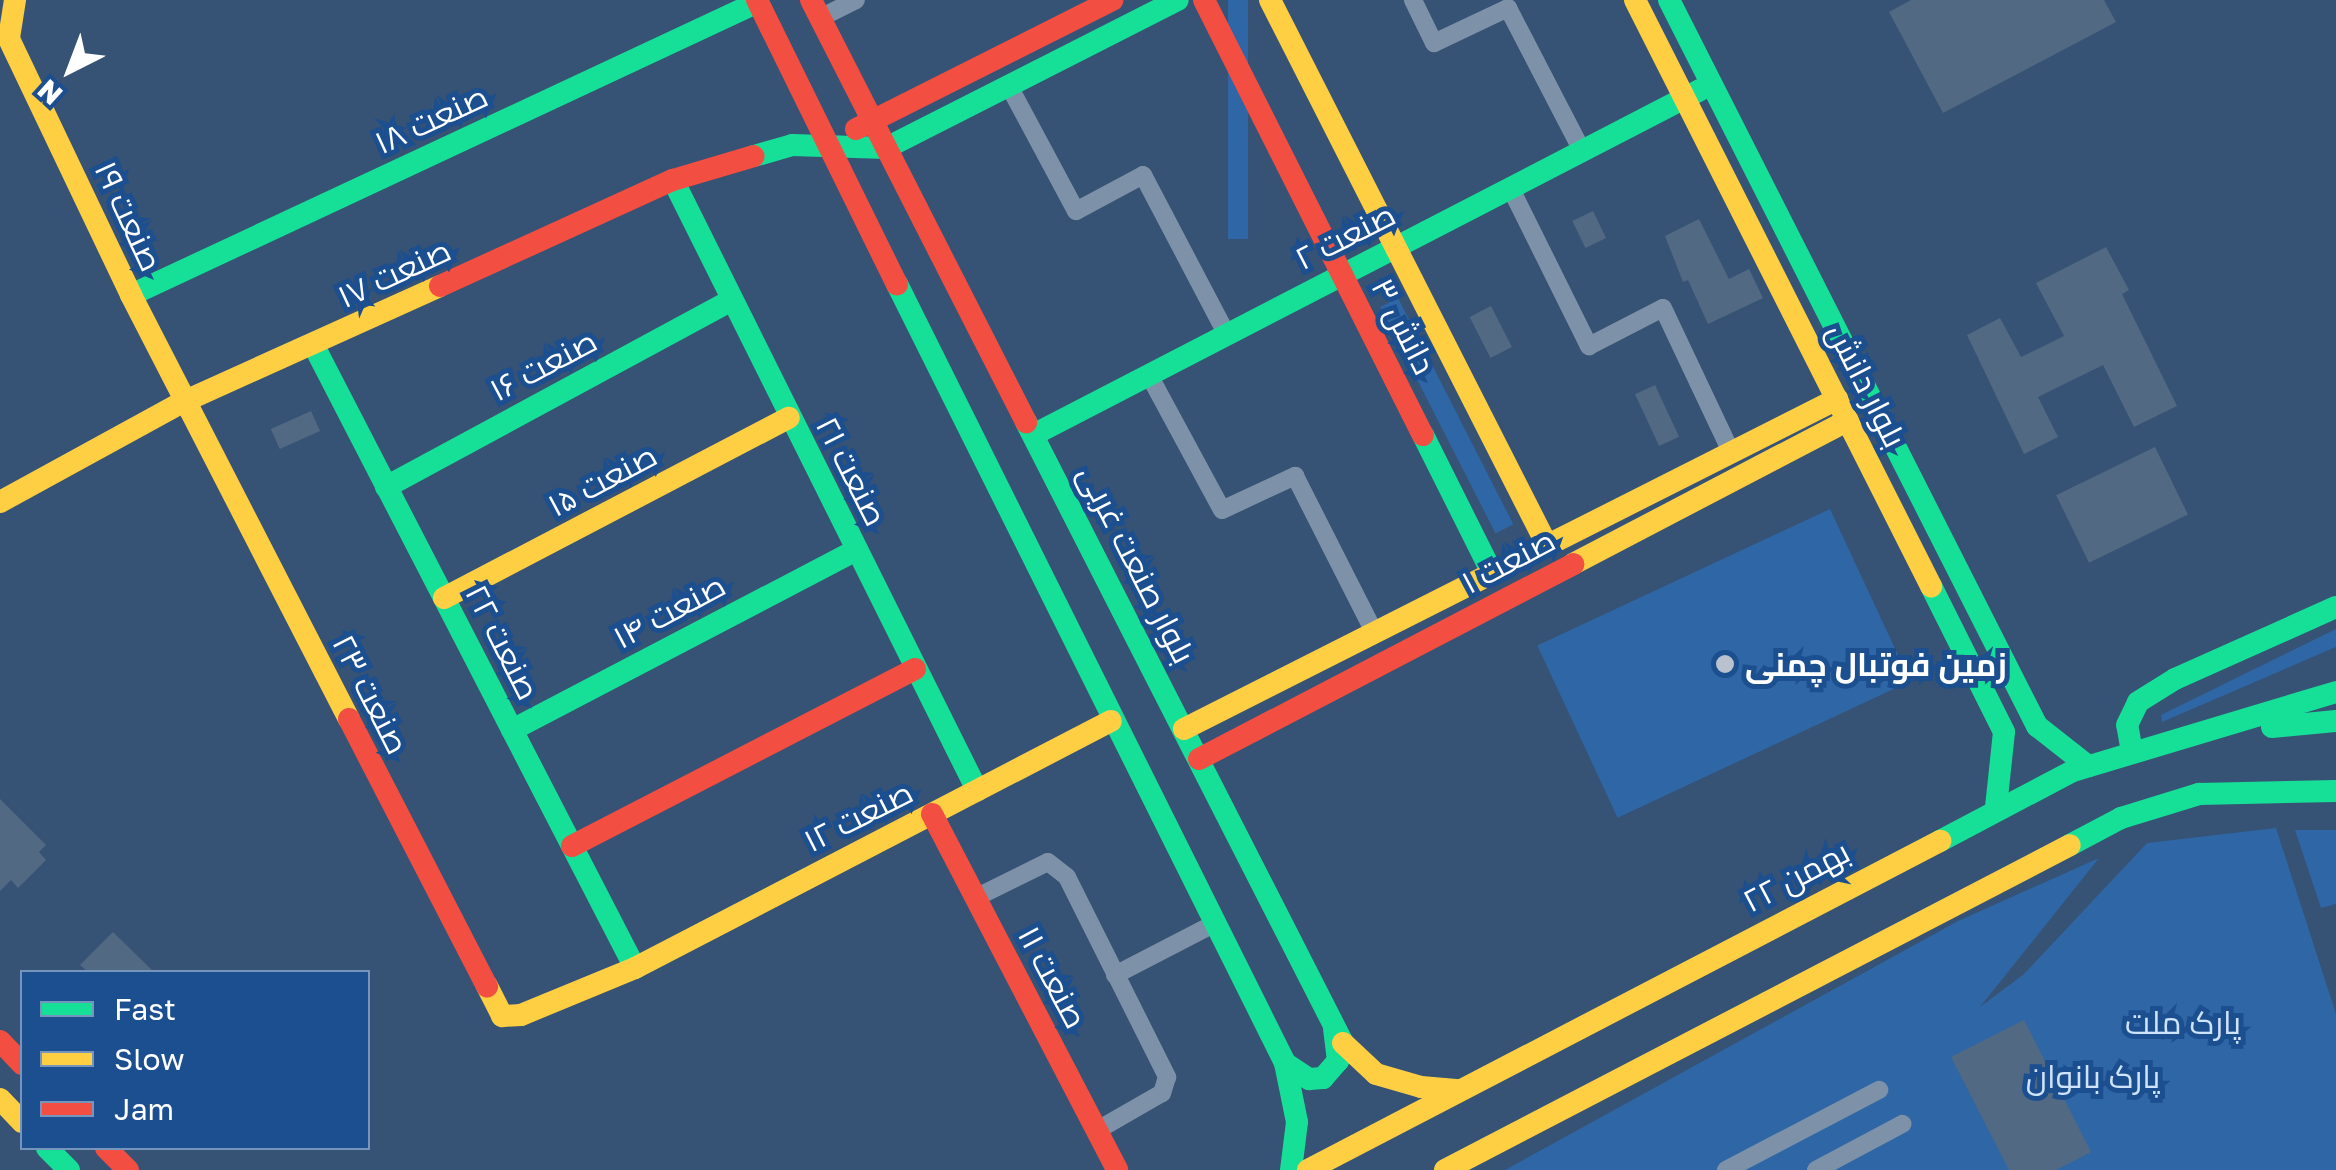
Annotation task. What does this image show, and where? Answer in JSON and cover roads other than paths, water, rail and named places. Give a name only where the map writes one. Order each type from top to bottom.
[{"type":"main road","name":"صنعت ۱۹","points":[[15,0],[9,38],[183,402]]},
{"type":"main road","points":[[830,146],[871,119],[1112,0]]},
{"type":"main road","points":[[886,148],[1178,0]]},
{"type":"main road","name":"دانش ۳","points":[[1204,0],[1492,573]]},
{"type":"main road","name":"دانش ۳","points":[[1270,0],[1547,545]]},
{"type":"main road","name":"بلوار دانش","points":[[1635,0],[2004,732],[1996,808]]},
{"type":"main road","name":"بلوار دانش","points":[[1669,0],[2037,726],[2088,766]]},
{"type":"main road","name":"صنعت ۱۸","points":[[131,295],[757,1]]},
{"type":"main road","points":[[757,1],[1110,721],[1284,1063],[1296,1122],[1291,1170]]},
{"type":"main road","name":"بلوار صنعت غربی","points":[[815,9],[1347,1050],[1376,1074],[1421,1087],[1459,1090]]},
{"type":"main road","name":"صنعت ۲","points":[[1035,434],[1712,83]]},
{"type":"main road","name":"صنعت ۱۷","points":[[0,502],[183,402],[314,346],[672,180],[764,150],[886,148]]},
{"type":"main road","name":"صنعت ۲۱","points":[[672,180],[977,790]]},
{"type":"main road","name":"صنعت ۱۶","points":[[386,486],[730,300]]},
{"type":"main road","points":[[1815,354],[1842,341]]},
{"type":"main road","name":"صنعت ۲۲","points":[[314,346],[635,968]]},
{"type":"main road","name":"صنعت ۲۳","points":[[183,402],[502,1016]]},
{"type":"main road","name":"صنعت ۱","points":[[1184,728],[1731,452],[1842,410]]},
{"type":"main road","name":"صنعت ۱","points":[[1199,759],[1842,410]]},
{"type":"main road","name":"صنعت ۱۵","points":[[444,598],[789,418]]},
{"type":"main road","name":"صنعت ۱۴","points":[[512,730],[856,550]]},
{"type":"main road","points":[[2132,752],[2128,725],[2138,702],[2175,679],[2336,607]]},
{"type":"main road","points":[[572,846],[915,669]]},
{"type":"main road","points":[[2158,744],[2322,672]]},
{"type":"main road","name":"۲۲ بهمن","points":[[1308,1170],[1996,808],[2088,766],[2336,692]]},
{"type":"main road","name":"صنعت ۱۲","points":[[502,1016],[520,1014],[635,968],[1110,721]]},
{"type":"main road","points":[[2181,737],[2336,721]]},
{"type":"main road","points":[[1445,1170],[1464,1164],[2122,818],[2199,794],[2336,788]]},
{"type":"main road","name":"صنعت ۱۱","points":[[932,814],[1116,1170]]},
{"type":"main road","points":[[1284,1063],[1309,1078],[1323,1078],[1338,1061],[1334,1028]]},
{"type":"main road","points":[[0,1041],[20,1062]]},
{"type":"main road","points":[[0,1099],[20,1120]]},
{"type":"main road","points":[[49,1150],[69,1170]]},
{"type":"main road","points":[[108,1150],[128,1170]]},
{"type":"street","points":[[815,9],[856,0]]},
{"type":"street","points":[[1413,0],[1434,42],[1508,8],[1582,150]]},
{"type":"street","points":[[1008,86],[1076,211],[1143,175],[1226,335]]},
{"type":"street","points":[[1510,187],[1589,346],[1663,308],[1731,452]]},
{"type":"street","points":[[1149,375],[1222,510],[1294,476],[1374,632]]},
{"type":"street","points":[[975,898],[1048,862],[1059,868],[1168,1078],[1167,1086],[1096,1131]]},
{"type":"street","points":[[1115,976],[1214,924]]},
{"type":"street","points":[[1726,1170],[1879,1090]]},
{"type":"street","points":[[1816,1170],[1902,1124]]},
{"type":"place","name":"زمین فوتبال چمنی","points":[[1725,664]]},
{"type":"park label","name":"پارک ملت","points":[[2183,1022]]},
{"type":"park label","name":"پارک بانوان","points":[[2093,1076]]}]
